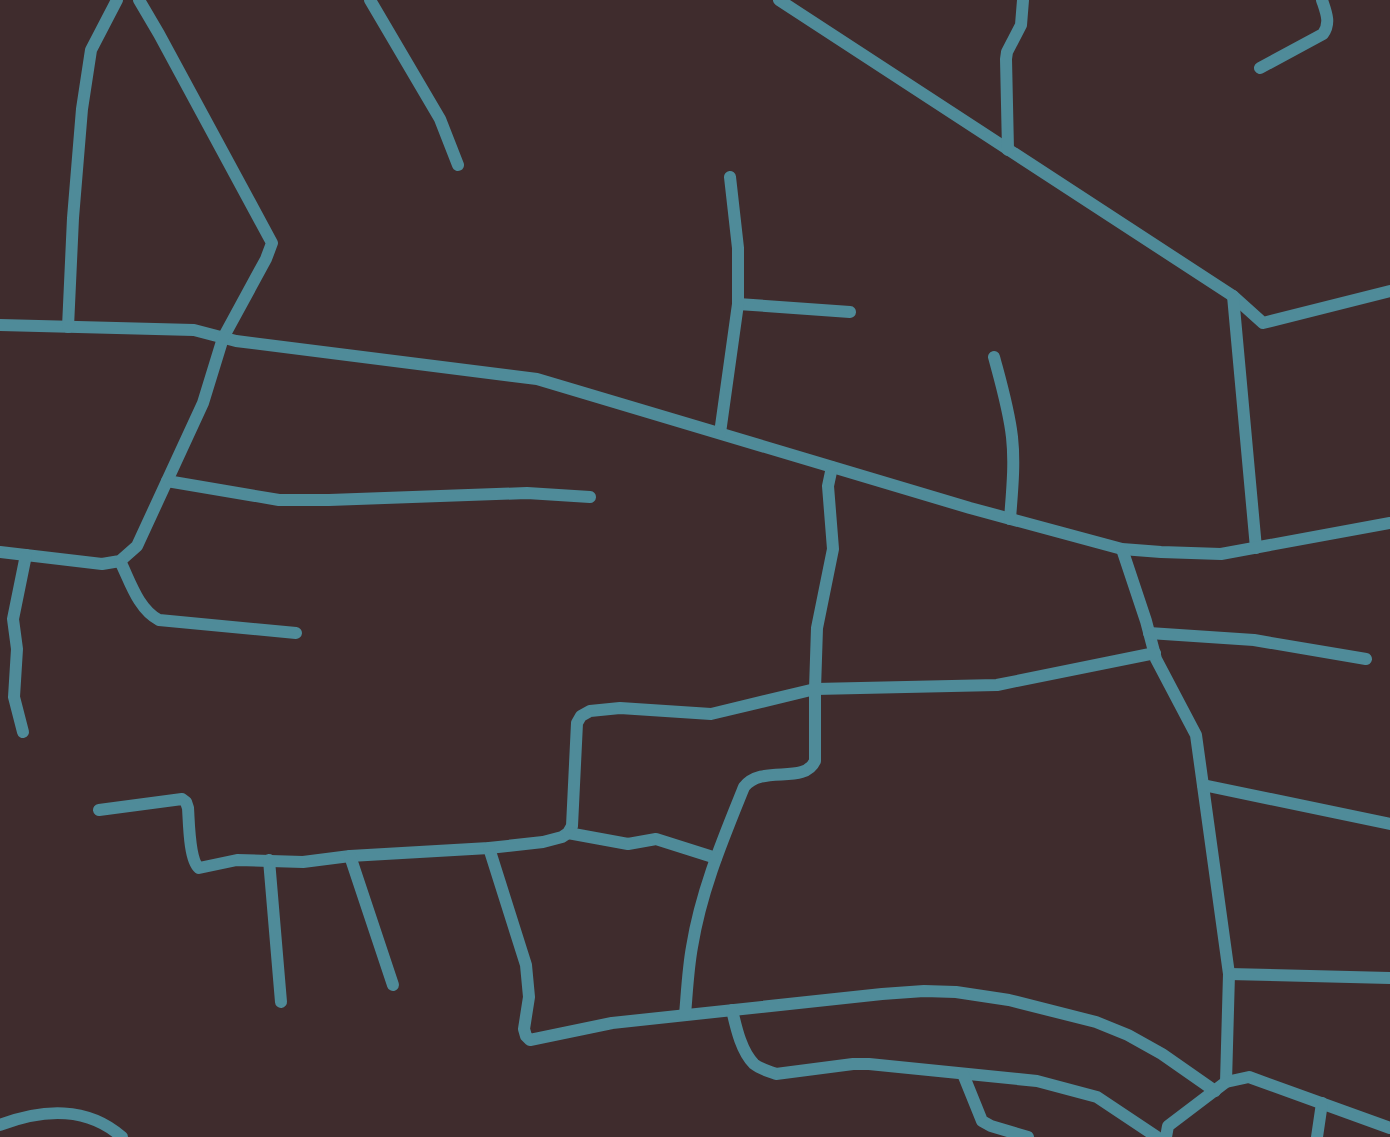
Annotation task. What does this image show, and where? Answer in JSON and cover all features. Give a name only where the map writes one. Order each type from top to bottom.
[{"type":"street","points":[[68,327],[73,218],[82,108],[91,50],[117,0]]},
{"type":"street","points":[[0,552],[102,564],[120,561],[138,546],[203,402],[223,338],[266,259],[272,244],[139,0]]},
{"type":"street","points":[[370,0],[440,120],[458,165]]},
{"type":"street","points":[[779,0],[1232,296],[1263,322],[1390,291]]},
{"type":"street","points":[[1008,150],[1006,59],[1007,52],[1021,25],[1023,0]]},
{"type":"street","points":[[1260,68],[1323,34],[1328,26],[1328,22],[1322,0]]},
{"type":"street","points":[[720,433],[738,304],[738,248],[730,177]]},
{"type":"street","points":[[1232,296],[1256,548]]},
{"type":"street","points":[[738,304],[850,312]]},
{"type":"street","points":[[0,325],[194,330],[236,341],[537,379],[1010,519],[1122,549],[1221,554],[1390,524]]},
{"type":"street","points":[[994,357],[1006,402],[1012,437],[1013,466],[1010,519]]},
{"type":"street","points":[[686,1015],[692,947],[699,910],[716,858],[744,787],[748,782],[761,776],[804,772],[812,767],[814,761],[814,689],[819,618],[833,549],[828,486],[832,466]]},
{"type":"street","points":[[167,481],[279,500],[527,493],[590,497]]},
{"type":"street","points":[[1122,549],[1156,659],[1196,735],[1229,974],[1226,1082]]},
{"type":"street","points":[[22,732],[14,691],[17,650],[13,619],[26,555]]},
{"type":"street","points":[[120,561],[141,603],[147,612],[159,620],[296,633]]},
{"type":"street","points":[[1149,633],[1254,640],[1366,659]]},
{"type":"street","points":[[99,810],[182,799],[186,802],[188,808],[193,859],[199,868],[208,868],[237,860],[303,862],[350,856],[489,848],[554,840],[568,833],[572,826],[574,816],[577,723],[578,719],[590,712],[620,708],[712,714],[814,689],[997,685],[1155,653]]},
{"type":"street","points":[[1203,785],[1390,824]]},
{"type":"street","points":[[568,833],[628,844],[656,838],[716,858]]},
{"type":"street","points":[[489,848],[526,966],[529,998],[524,1029],[530,1040],[605,1024],[924,991],[956,992],[1009,1000],[1096,1022],[1128,1035],[1162,1054],[1215,1091]]},
{"type":"street","points":[[350,856],[393,985]]},
{"type":"street","points":[[269,860],[281,1002]]},
{"type":"street","points":[[1229,974],[1390,978]]},
{"type":"street","points":[[732,1010],[745,1049],[754,1064],[776,1074],[853,1064],[1037,1082],[1097,1097],[1157,1137]]},
{"type":"street","points":[[962,1074],[982,1121],[991,1126],[1028,1137]]},
{"type":"street","points":[[1166,1137],[1168,1126],[1226,1082],[1249,1077],[1390,1128]]},
{"type":"street","points":[[1317,1137],[1322,1103]]},
{"type":"street","points":[[0,1125],[13,1120],[51,1112],[86,1116],[117,1132],[122,1137]]}]
